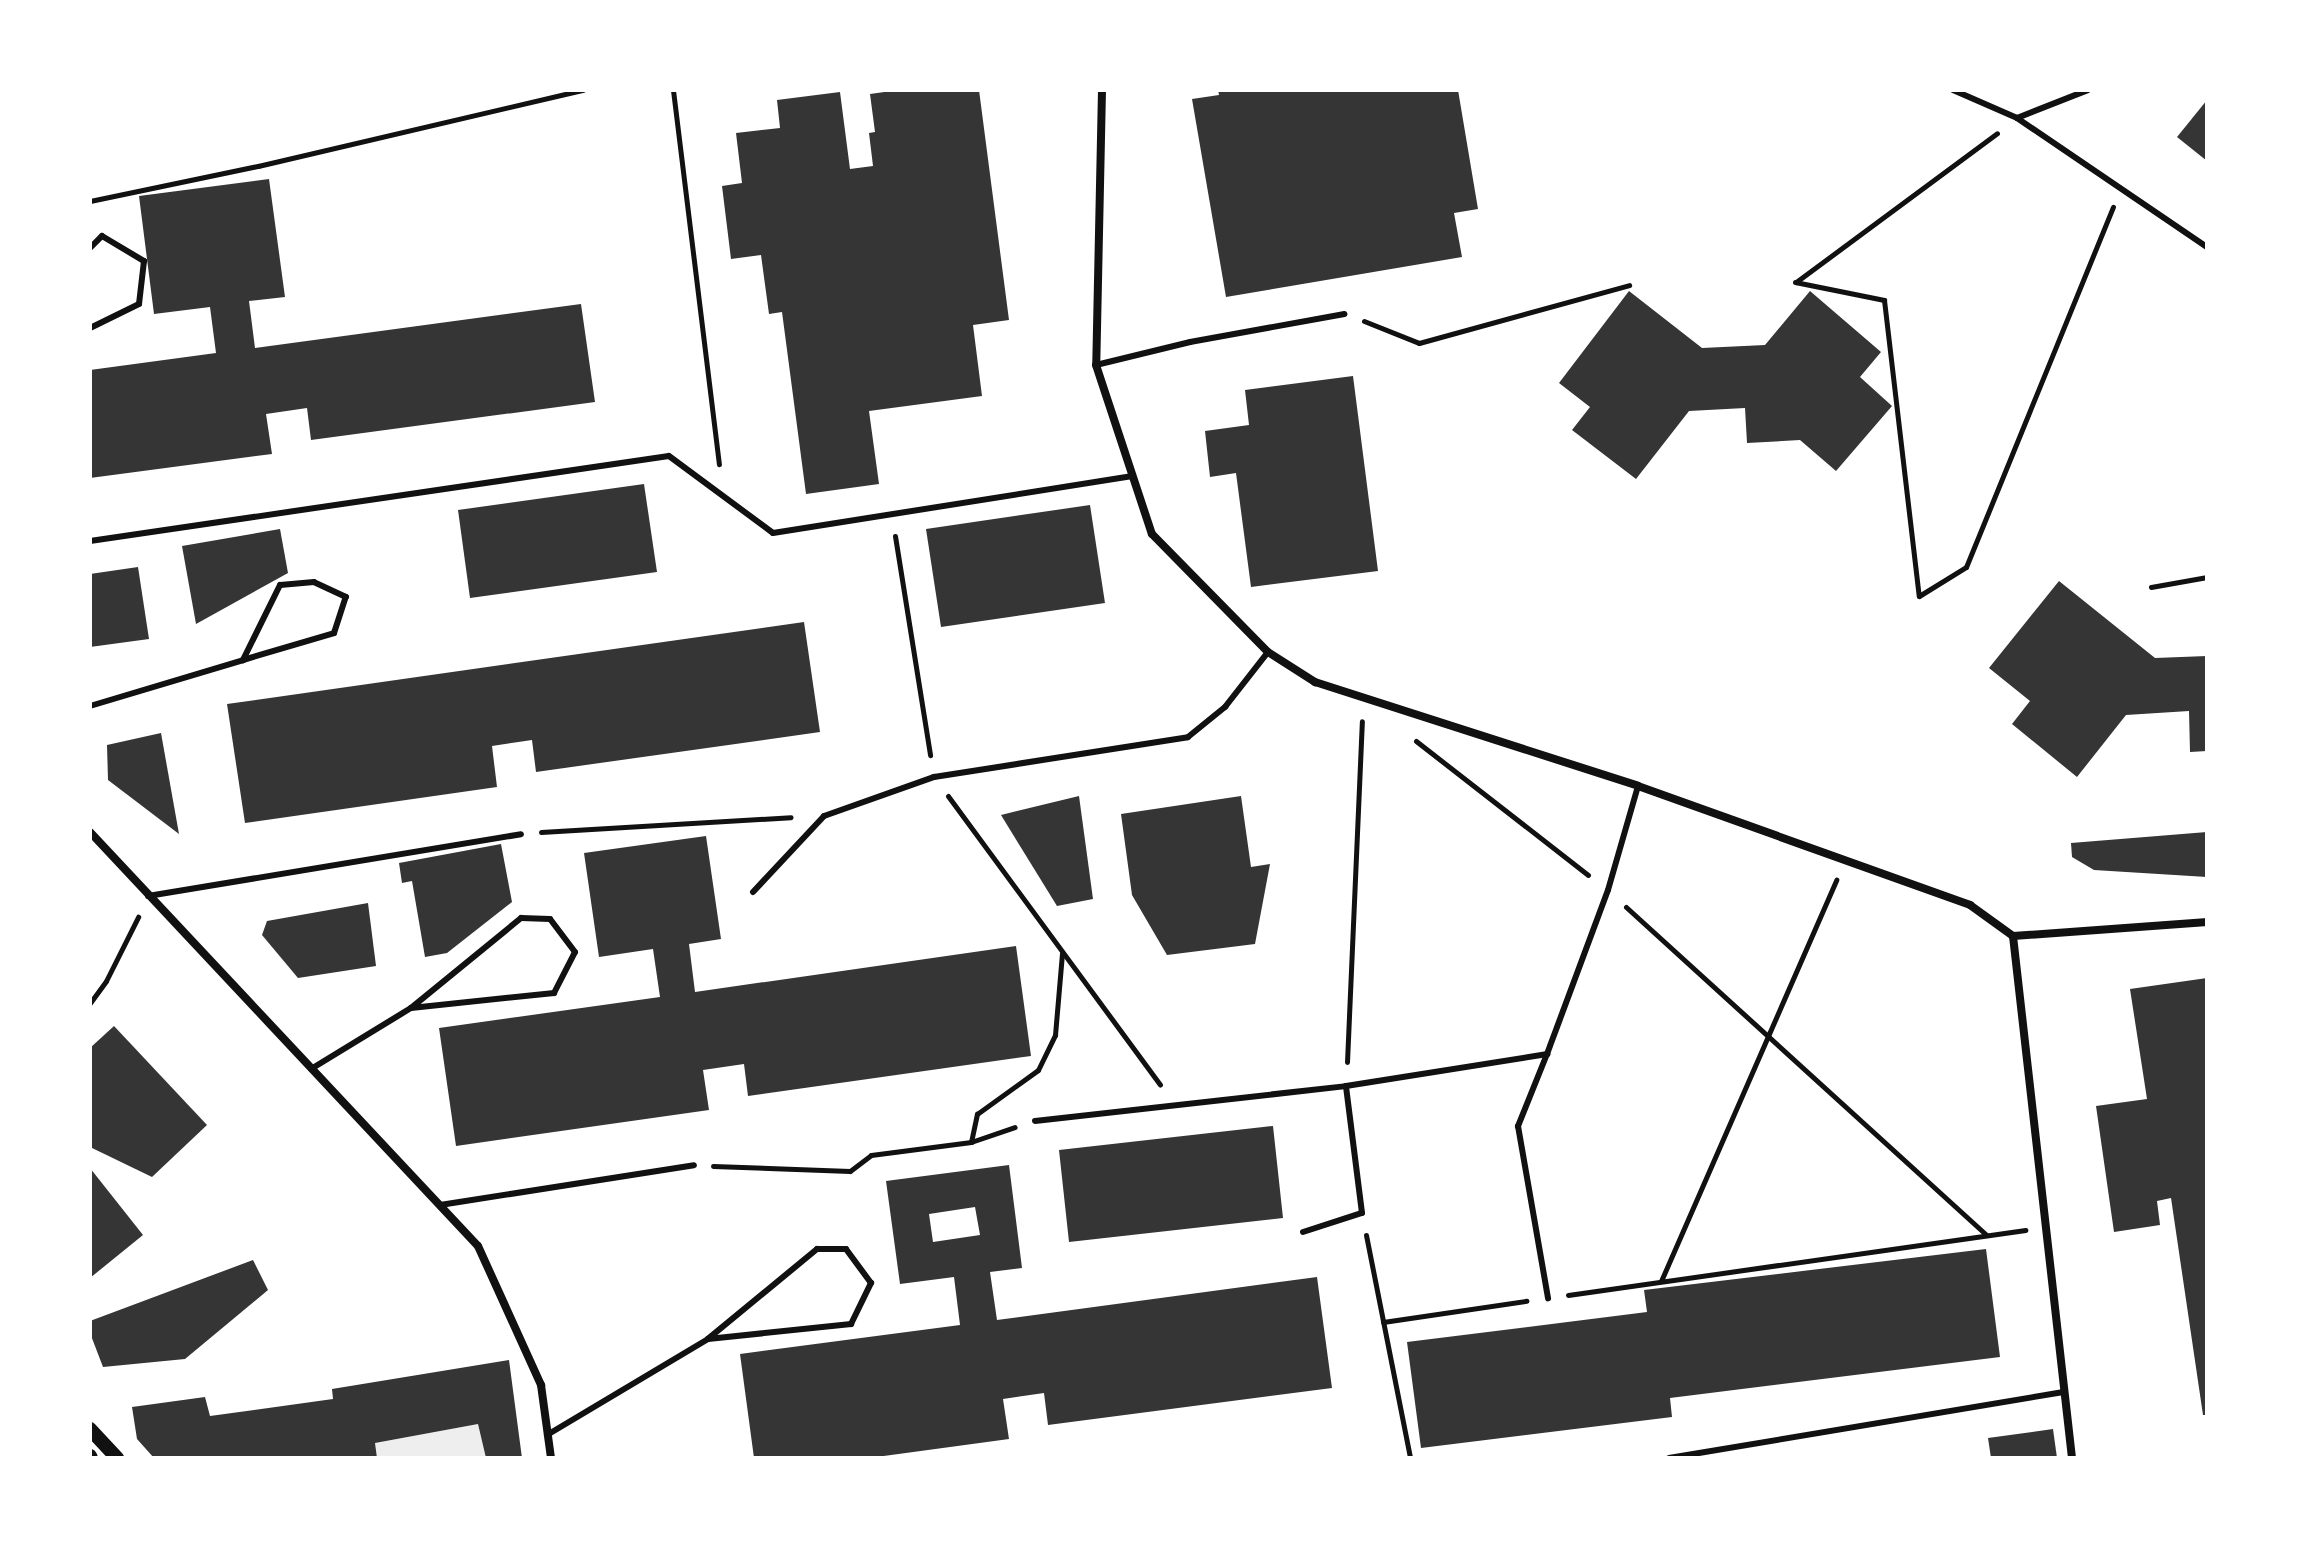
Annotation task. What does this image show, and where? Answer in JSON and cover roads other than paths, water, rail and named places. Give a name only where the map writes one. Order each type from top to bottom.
[{"type":"street","points":[[1102,90],[1096,365],[1152,534],[1268,652],[1315,682],[1363,700],[1638,786],[1970,905],[2013,936],[2207,922]]},
{"type":"street","points":[[90,832],[478,1246],[541,1385],[551,1458]]},
{"type":"street","points":[[2013,936],[2072,1458]]},
{"type":"street","points":[[90,1429],[117,1458]]},
{"type":"lane","points":[[1953,90],[2017,118],[2207,247]]},
{"type":"lane","points":[[2017,118],[2088,90]]},
{"type":"lane","points":[[90,248],[102,236],[144,261],[139,304],[90,328]]},
{"type":"lane","points":[[1096,365],[1190,342],[1344,314]]},
{"type":"lane","points":[[90,541],[669,456],[773,533],[1133,476]]},
{"type":"lane","points":[[90,706],[334,633],[346,597],[314,582],[280,585],[243,660]]},
{"type":"lane","points":[[753,892],[824,816],[934,777],[1188,737],[1225,707],[1268,652]]},
{"type":"lane","points":[[1548,1298],[1518,1126],[1608,890],[1638,786]]},
{"type":"lane","points":[[148,896],[521,834]]},
{"type":"lane","points":[[311,1069],[411,1008],[521,918],[550,919],[575,952],[554,993],[411,1008]]},
{"type":"lane","points":[[1035,1121],[1346,1086],[1547,1054]]},
{"type":"lane","points":[[1303,1232],[1362,1213],[1346,1086]]},
{"type":"lane","points":[[440,1205],[694,1165]]},
{"type":"lane","points":[[547,1435],[708,1339],[817,1249],[846,1249],[871,1283],[851,1324],[708,1339]]},
{"type":"lane","points":[[1669,1458],[2064,1392]]}]
